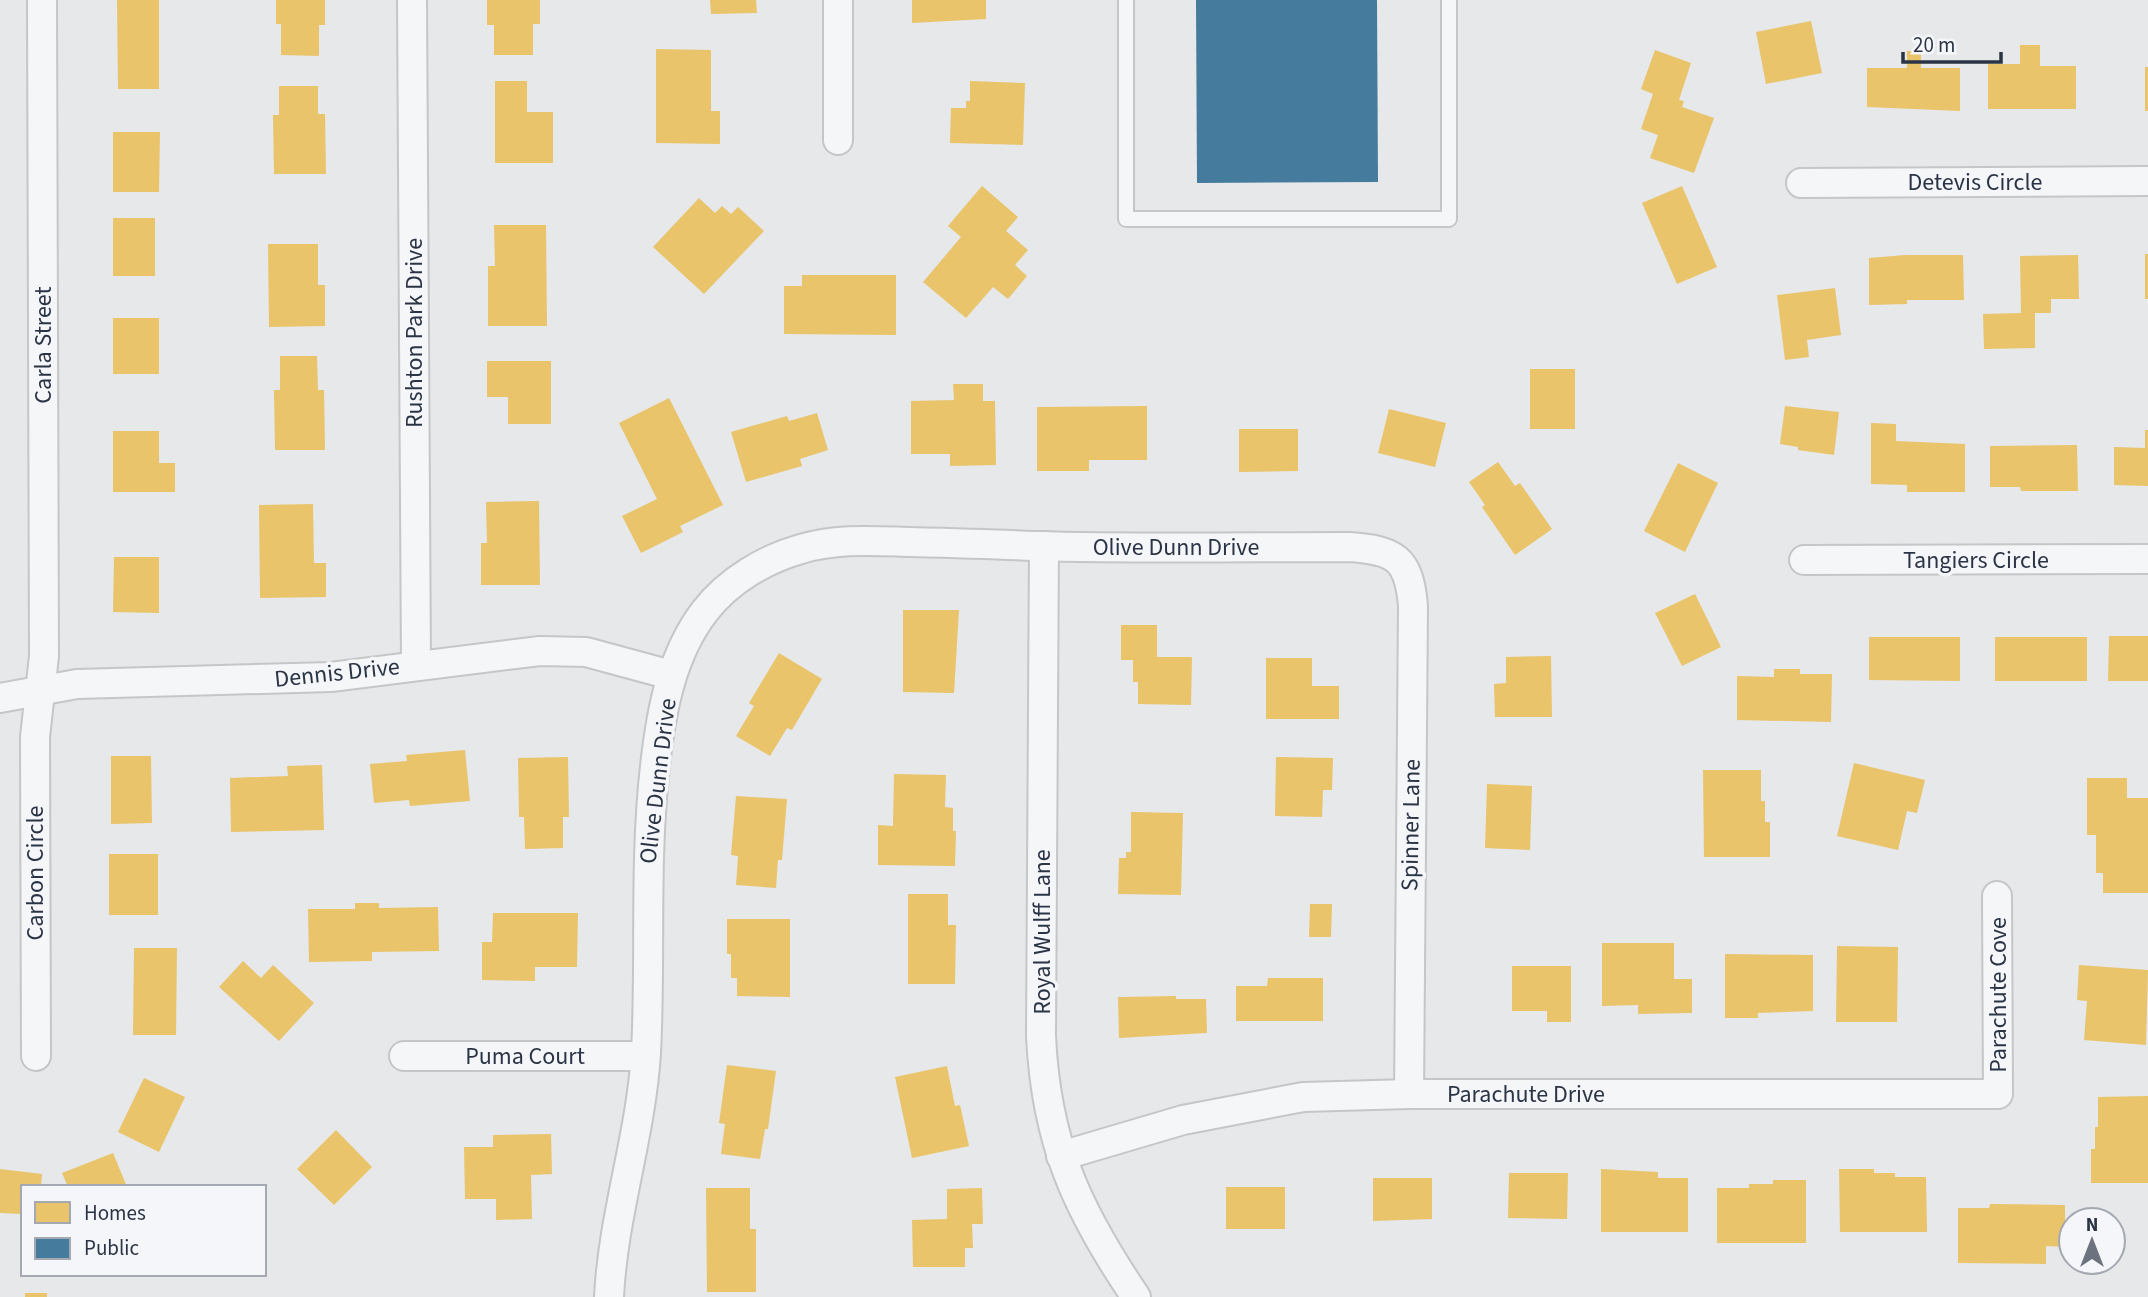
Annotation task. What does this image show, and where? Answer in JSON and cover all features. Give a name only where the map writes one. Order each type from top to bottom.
[{"type":"street","name":"Carla Street","points":[[40,690],[44,656],[42,0]]},
{"type":"street","name":"Rushton Park Drive","points":[[412,0],[416,666]]},
{"type":"street","points":[[838,0],[838,140]]},
{"type":"street","name":"Detevis Circle","points":[[1801,183],[2148,181]]},
{"type":"street","name":"Olive Dunn Drive","points":[[609,1297],[616,1229],[645,1056],[648,839],[660,726],[671,675],[704,612],[725,590],[747,573],[800,549],[833,542],[1349,547],[1385,551],[1400,559]]},
{"type":"street","name":"Royal Wulff Lane","points":[[1044,546],[1041,1036],[1046,1098],[1061,1156],[1093,1231],[1136,1297]]},
{"type":"street","name":"Spinner Lane","points":[[1400,559],[1408,573],[1413,606],[1409,1094]]},
{"type":"street","name":"Tangiers Circle","points":[[1804,560],[2148,559]]},
{"type":"street","name":"Dennis Drive","points":[[0,698],[77,684],[331,677],[563,650],[598,655],[671,675]]},
{"type":"street","name":"Carbon Circle","points":[[36,1056],[35,737],[40,690]]},
{"type":"street","name":"Parachute Cove","points":[[1997,895],[1998,1094]]},
{"type":"street","name":"Puma Court","points":[[404,1056],[645,1056]]},
{"type":"street","name":"Parachute Drive","points":[[1061,1156],[1183,1120],[1303,1097],[1409,1094],[1998,1094]]},
{"type":"lane","points":[[1126,0],[1126,219],[1449,219],[1449,0]]},
{"type":"building: Homes","points":[[117,0],[159,0],[159,89],[118,89]]},
{"type":"building: Homes","points":[[276,0],[325,0],[325,25],[319,25],[319,56],[281,55],[281,24],[276,24]]},
{"type":"building: Homes","points":[[487,0],[540,0],[540,24],[533,24],[533,55],[494,55],[494,25],[487,25]]},
{"type":"building: Homes","points":[[710,0],[756,0],[757,13],[711,14]]},
{"type":"building: Homes","points":[[912,0],[986,0],[986,19],[912,23]]},
{"type":"building: Homes","points":[[1811,21],[1822,73],[1766,84],[1756,32]]},
{"type":"building: Homes","points":[[2020,45],[2040,45],[2040,66],[2076,66],[2076,109],[1988,109],[1988,64],[2020,64]]},
{"type":"building: Homes","points":[[656,49],[711,50],[711,111],[720,111],[720,144],[656,143]]},
{"type":"building: Homes","points":[[1655,50],[1691,63],[1679,100],[1684,101],[1682,107],[1714,118],[1694,173],[1650,158],[1658,135],[1641,129],[1653,94],[1641,89]]},
{"type":"building: Homes","points":[[1907,51],[1921,51],[1921,68],[1960,68],[1960,111],[1867,107],[1867,68],[1907,68]]},
{"type":"building: Homes","points":[[2145,67],[2148,67],[2148,111],[2145,111]]},
{"type":"building: Homes","points":[[495,81],[527,81],[527,112],[553,112],[553,163],[495,163]]},
{"type":"building: Homes","points":[[970,81],[1025,83],[1023,145],[950,143],[951,108],[966,108],[966,101],[970,101]]},
{"type":"building: Homes","points":[[279,86],[318,86],[318,114],[325,114],[326,174],[274,174],[273,115],[279,115]]},
{"type":"building: Homes","points":[[113,132],[160,132],[159,192],[113,192]]},
{"type":"building: Homes","points":[[982,186],[1018,217],[1006,231],[1028,250],[1015,265],[1027,276],[1008,299],[993,287],[966,318],[923,282],[961,237],[948,226]]},
{"type":"building: Homes","points":[[1682,186],[1717,267],[1677,284],[1642,203]]},
{"type":"building: Homes","points":[[699,198],[715,213],[722,206],[731,214],[738,207],[764,231],[704,294],[653,247]]},
{"type":"building: Homes","points":[[113,218],[155,218],[155,276],[113,276]]},
{"type":"building: Homes","points":[[494,225],[546,225],[547,326],[488,326],[488,266],[495,266]]},
{"type":"building: Homes","points":[[268,244],[318,244],[318,285],[325,285],[325,326],[269,327]]},
{"type":"building: Homes","points":[[2145,254],[2148,254],[2148,299],[2145,299]]},
{"type":"building: Homes","points":[[1963,255],[1964,300],[1907,300],[1907,304],[1869,305],[1869,258]]},
{"type":"building: Homes","points":[[2078,255],[2079,299],[2051,299],[2051,313],[2035,313],[2035,348],[1984,349],[1983,314],[2021,313],[2020,256]]},
{"type":"building: Homes","points":[[802,275],[896,275],[896,335],[784,334],[784,286],[802,286]]},
{"type":"building: Homes","points":[[1835,288],[1841,335],[1807,340],[1809,357],[1785,360],[1777,295]]},
{"type":"building: Homes","points":[[113,318],[159,318],[159,374],[113,374]]},
{"type":"building: Homes","points":[[280,356],[317,356],[318,390],[324,390],[325,450],[275,450],[274,390],[280,390]]},
{"type":"building: Homes","points":[[487,361],[551,361],[551,424],[508,424],[508,397],[487,397]]},
{"type":"building: Homes","points":[[1530,369],[1575,369],[1575,429],[1530,429]]},
{"type":"building: Homes","points":[[953,384],[983,384],[983,401],[995,401],[996,465],[950,466],[950,454],[911,454],[911,401],[954,400]]},
{"type":"building: Homes","points":[[669,398],[723,505],[680,526],[683,532],[641,553],[622,516],[657,499],[619,423]]},
{"type":"building: Homes","points":[[1147,406],[1147,460],[1089,460],[1089,471],[1037,471],[1037,407]]},
{"type":"building: Homes","points":[[1785,406],[1839,412],[1834,455],[1798,450],[1798,447],[1780,444]]},
{"type":"building: Homes","points":[[1389,409],[1446,423],[1435,467],[1378,453]]},
{"type":"building: Homes","points":[[817,413],[828,450],[800,459],[802,466],[746,482],[731,432],[787,416],[789,421]]},
{"type":"building: Homes","points":[[1871,423],[1896,424],[1896,441],[1965,444],[1965,492],[1907,492],[1907,485],[1871,484]]},
{"type":"building: Homes","points":[[1239,429],[1298,429],[1298,471],[1239,472]]},
{"type":"building: Homes","points":[[2145,430],[2148,430],[2148,486],[2114,485],[2114,447],[2145,448]]},
{"type":"building: Homes","points":[[113,431],[159,431],[159,463],[175,463],[175,492],[113,492]]},
{"type":"building: Homes","points":[[2077,445],[2078,491],[2021,491],[2020,487],[1990,487],[1990,446]]},
{"type":"building: Homes","points":[[1498,462],[1515,486],[1520,483],[1552,529],[1515,555],[1482,507],[1485,505],[1469,482]]},
{"type":"building: Homes","points":[[1678,463],[1718,483],[1685,552],[1644,531]]},
{"type":"building: Homes","points":[[539,501],[540,585],[481,585],[481,543],[487,543],[486,502]]},
{"type":"building: Homes","points":[[313,504],[314,563],[326,563],[326,597],[260,598],[259,505]]},
{"type":"building: Homes","points":[[114,557],[159,557],[159,613],[113,612]]},
{"type":"building: Homes","points":[[1695,594],[1721,647],[1682,666],[1655,613]]},
{"type":"building: Homes","points":[[903,610],[959,610],[954,693],[903,692]]},
{"type":"building: Homes","points":[[1121,625],[1157,625],[1157,657],[1192,657],[1191,705],[1138,704],[1138,682],[1133,682],[1133,660],[1121,660]]},
{"type":"building: Homes","points":[[2109,636],[2148,636],[2148,681],[2108,681]]},
{"type":"building: Homes","points":[[1869,637],[1960,637],[1960,681],[1869,680]]},
{"type":"building: Homes","points":[[1995,637],[2087,637],[2087,681],[1995,681]]},
{"type":"building: Homes","points":[[779,653],[822,679],[792,730],[787,728],[770,756],[736,736],[754,706],[749,703]]},
{"type":"building: Homes","points":[[1551,656],[1552,717],[1495,717],[1494,684],[1506,683],[1506,657]]},
{"type":"building: Homes","points":[[1266,658],[1312,658],[1312,686],[1339,686],[1339,719],[1266,719]]},
{"type":"building: Homes","points":[[1774,669],[1800,669],[1800,674],[1832,674],[1831,722],[1737,720],[1737,676],[1774,677]]},
{"type":"building: Homes","points":[[465,750],[470,801],[410,806],[409,800],[374,803],[370,764],[407,761],[406,755]]},
{"type":"building: Homes","points":[[111,756],[151,756],[152,823],[111,824]]},
{"type":"building: Homes","points":[[568,757],[569,817],[563,817],[563,848],[525,849],[524,817],[519,817],[518,758]]},
{"type":"building: Homes","points":[[1276,757],[1333,758],[1332,790],[1323,790],[1322,817],[1275,816]]},
{"type":"building: Homes","points":[[1854,763],[1925,780],[1917,813],[1907,811],[1898,850],[1837,836]]},
{"type":"building: Homes","points":[[322,765],[324,830],[231,832],[230,778],[288,776],[287,766]]},
{"type":"building: Homes","points":[[1703,770],[1761,770],[1761,801],[1765,801],[1765,822],[1770,822],[1770,857],[1704,857]]},
{"type":"building: Homes","points":[[894,774],[946,775],[945,807],[953,808],[953,831],[956,831],[955,866],[878,865],[878,825],[893,826]]},
{"type":"building: Homes","points":[[2087,778],[2127,778],[2127,798],[2148,798],[2148,893],[2103,893],[2103,873],[2096,873],[2096,835],[2087,835]]},
{"type":"building: Homes","points":[[1487,784],[1532,786],[1530,850],[1485,848]]},
{"type":"building: Homes","points":[[736,796],[787,799],[782,860],[778,860],[776,888],[736,885],[738,856],[731,855]]},
{"type":"building: Homes","points":[[1131,812],[1183,813],[1181,895],[1118,894],[1119,858],[1126,858],[1126,852],[1131,852]]},
{"type":"building: Homes","points":[[109,854],[158,854],[158,915],[109,915]]},
{"type":"building: Homes","points":[[908,894],[948,894],[948,925],[956,925],[955,984],[908,984]]},
{"type":"building: Homes","points":[[355,903],[379,903],[379,908],[438,907],[439,951],[372,952],[372,961],[309,962],[308,909],[355,909]]},
{"type":"building: Homes","points":[[1310,904],[1332,904],[1331,937],[1309,937]]},
{"type":"building: Homes","points":[[493,913],[578,913],[577,967],[535,967],[535,981],[482,980],[482,942],[492,942]]},
{"type":"building: Homes","points":[[727,919],[790,919],[790,997],[737,996],[737,978],[731,978],[731,954],[727,954]]},
{"type":"building: Homes","points":[[1602,943],[1674,943],[1674,979],[1692,979],[1692,1013],[1638,1014],[1638,1005],[1602,1006]]},
{"type":"building: Homes","points":[[1837,946],[1898,947],[1897,1022],[1836,1022]]},
{"type":"building: Homes","points":[[134,948],[177,948],[176,1035],[133,1035]]},
{"type":"building: Homes","points":[[1725,954],[1813,955],[1813,1011],[1758,1013],[1758,1018],[1725,1018]]},
{"type":"building: Homes","points":[[243,961],[261,978],[273,965],[314,1003],[279,1041],[219,987]]},
{"type":"building: Homes","points":[[2079,965],[2148,970],[2146,1045],[2084,1040],[2087,1001],[2077,1000]]},
{"type":"building: Homes","points":[[1512,966],[1571,966],[1571,1022],[1547,1022],[1547,1011],[1512,1011]]},
{"type":"building: Homes","points":[[1268,978],[1323,978],[1323,1021],[1236,1021],[1236,986],[1267,986]]},
{"type":"building: Homes","points":[[1176,996],[1176,999],[1206,999],[1207,1033],[1119,1038],[1118,997]]},
{"type":"building: Homes","points":[[727,1065],[776,1071],[768,1129],[765,1129],[760,1159],[721,1154],[725,1124],[719,1123]]},
{"type":"building: Homes","points":[[947,1066],[955,1106],[960,1105],[969,1146],[912,1158],[895,1077]]},
{"type":"building: Homes","points":[[144,1078],[185,1097],[159,1152],[118,1132]]},
{"type":"building: Homes","points":[[2148,1096],[2148,1183],[2091,1183],[2091,1149],[2095,1149],[2095,1127],[2098,1127],[2098,1097]]},
{"type":"building: Homes","points":[[336,1130],[372,1167],[334,1205],[297,1169]]},
{"type":"building: Homes","points":[[551,1134],[552,1174],[531,1175],[532,1219],[496,1220],[496,1199],[465,1199],[464,1147],[493,1147],[493,1135]]},
{"type":"building: Homes","points":[[113,1153],[126,1185],[67,1185],[62,1173]]},
{"type":"building: Homes","points":[[0,1169],[42,1174],[41,1185],[21,1185],[21,1214],[0,1213]]},
{"type":"building: Homes","points":[[1601,1169],[1658,1172],[1658,1178],[1688,1178],[1688,1232],[1601,1232]]},
{"type":"building: Homes","points":[[1839,1169],[1874,1169],[1874,1173],[1895,1173],[1895,1177],[1926,1177],[1927,1232],[1840,1232]]},
{"type":"building: Homes","points":[[1509,1173],[1568,1173],[1567,1219],[1508,1218]]},
{"type":"building: Homes","points":[[1373,1178],[1432,1178],[1432,1219],[1373,1221]]},
{"type":"building: Homes","points":[[1773,1180],[1806,1180],[1806,1243],[1717,1243],[1717,1188],[1749,1188],[1749,1184],[1773,1184]]},
{"type":"building: Homes","points":[[1226,1187],[1285,1187],[1285,1229],[1226,1229]]},
{"type":"building: Homes","points":[[706,1188],[750,1188],[750,1229],[756,1229],[756,1292],[707,1292]]},
{"type":"building: Homes","points":[[982,1188],[983,1224],[972,1224],[973,1248],[965,1248],[965,1267],[913,1267],[912,1220],[947,1219],[947,1189]]},
{"type":"building: Homes","points":[[1990,1204],[2065,1205],[2057,1206],[2057,1247],[2046,1246],[2046,1264],[1958,1263],[1958,1208],[1989,1208]]},
{"type":"building: Homes","points":[[25,1293],[47,1293],[47,1297],[25,1297]]},
{"type":"building: Public","points":[[1196,0],[1377,0],[1378,182],[1197,183]]}]
